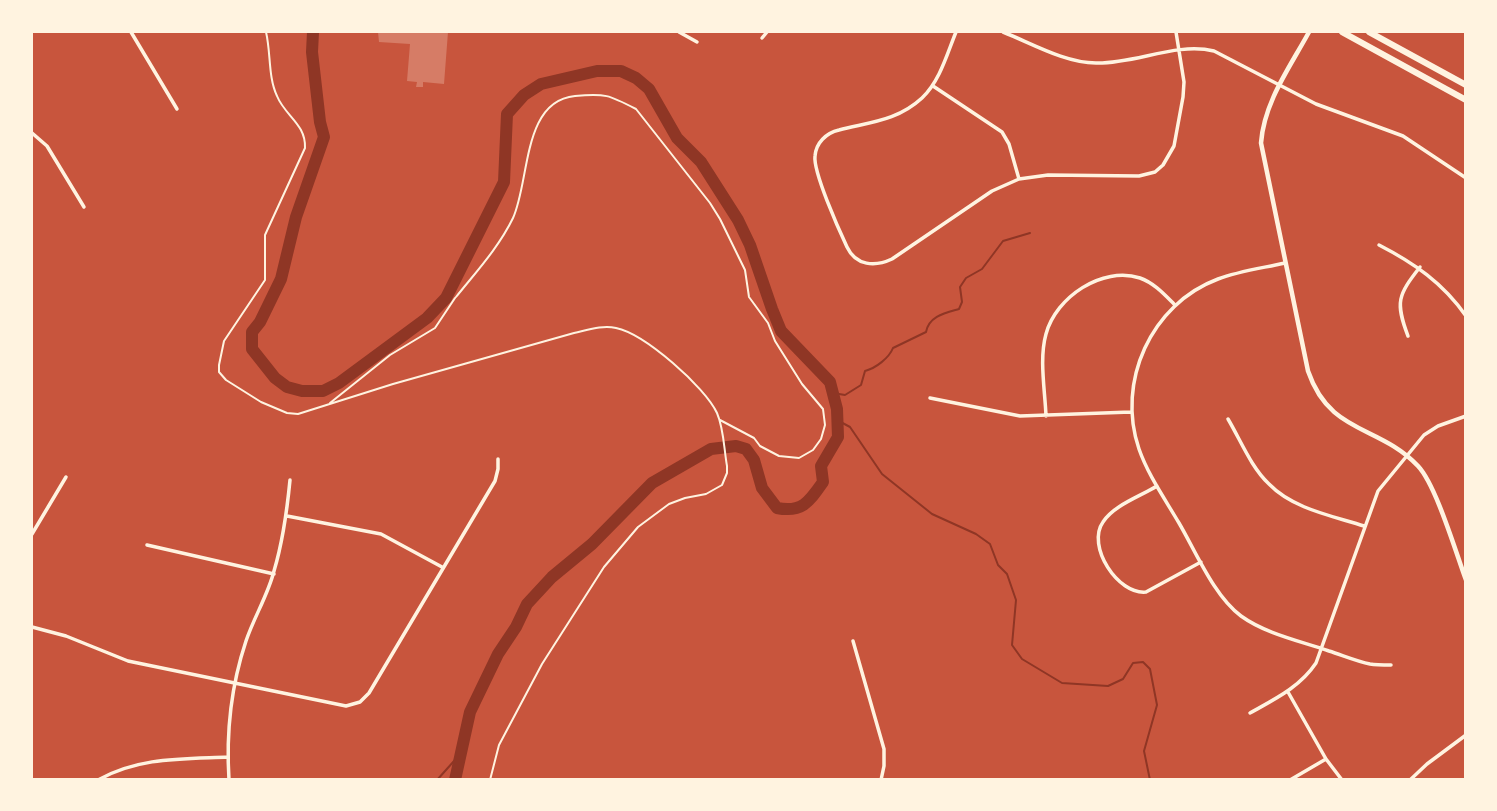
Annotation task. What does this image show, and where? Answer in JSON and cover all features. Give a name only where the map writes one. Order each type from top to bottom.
[{"type":"main road","points":[[1342,32],[1465,100]]},
{"type":"main road","points":[[1369,32],[1465,86]]},
{"type":"street","points":[[131,32],[177,109]]},
{"type":"street","points":[[679,32],[697,42]]},
{"type":"street","points":[[762,38],[767,32]]},
{"type":"street","points":[[956,32],[933,86],[921,99],[897,116],[836,131],[822,139],[816,150],[817,170],[846,246],[855,258],[864,263],[875,265],[892,259],[992,191],[1019,179],[1048,175],[1139,176],[1148,175],[1163,165],[1174,146],[1183,97],[1184,82],[1176,32]]},
{"type":"street","points":[[1003,32],[1089,63],[1109,63],[1199,49],[1214,51],[1316,104],[1403,136],[1465,178]]},
{"type":"street","points":[[1309,32],[1266,115],[1261,143],[1308,371],[1318,395],[1329,409],[1344,421],[1394,444],[1420,467],[1429,482],[1465,580]]},
{"type":"street","points":[[933,86],[1002,132],[1009,144],[1019,179]]},
{"type":"street","points":[[32,133],[47,146],[84,207]]},
{"type":"street","points":[[1380,245],[1420,267],[1448,293],[1465,316]]},
{"type":"street","points":[[1285,263],[1217,279],[1175,305],[1155,329],[1142,353],[1134,380],[1131,412],[1138,448],[1157,486],[1225,601],[1243,617],[1264,629],[1367,663],[1391,665]]},
{"type":"street","points":[[1408,336],[1400,314],[1400,298],[1404,287],[1420,267]]},
{"type":"street","points":[[1046,416],[1045,338],[1053,317],[1070,297],[1098,279],[1126,275],[1151,284],[1175,305]]},
{"type":"street","points":[[930,397],[1011,415],[1131,412]]},
{"type":"street","points":[[1250,713],[1288,692],[1312,669],[1378,491],[1429,431],[1465,416]]},
{"type":"street","points":[[1228,419],[1255,467],[1277,492],[1303,506],[1364,526]]},
{"type":"street","points":[[32,627],[66,636],[128,661],[346,706],[360,702],[369,693],[495,481],[498,459]]},
{"type":"street","points":[[32,534],[66,477]]},
{"type":"street","points":[[229,779],[229,719],[235,682],[246,640],[274,574],[287,516],[290,481]]},
{"type":"street","points":[[1157,486],[1109,514],[1101,524],[1097,534],[1099,548],[1114,575],[1122,586],[1130,591],[1146,592],[1202,562]]},
{"type":"street","points":[[287,516],[381,534],[442,567]]},
{"type":"street","points":[[147,545],[274,574]]},
{"type":"street","points":[[853,641],[884,749],[881,779]]},
{"type":"street","points":[[1288,692],[1326,760],[1342,779]]},
{"type":"street","points":[[1410,779],[1465,735]]},
{"type":"street","points":[[98,779],[140,762],[228,757]]},
{"type":"street","points":[[1290,779],[1326,760]]},
{"type":"path","points":[[267,32],[272,83],[276,95],[303,132],[305,148],[265,235],[265,280],[224,341],[219,372],[226,380],[261,402],[287,413],[308,413],[327,404],[574,333],[605,327],[630,333],[674,364],[700,387],[719,419],[727,473],[722,485],[706,494],[669,504],[638,527],[604,568],[574,612],[499,745],[490,779]]},
{"type":"path","points":[[327,404],[390,355],[435,328],[513,217],[538,121],[555,102],[569,97],[601,94],[636,109],[710,203],[745,270],[749,298],[768,323],[775,341],[797,372],[802,384],[823,409],[825,425],[821,439],[813,450],[799,458],[779,456],[760,446],[754,438],[719,419]]},
{"type":"building","points":[[378,32],[448,32],[444,84],[423,82],[423,87],[416,87],[417,82],[407,81],[410,44],[379,42]]},
{"type":"waterway","points":[[313,32],[312,52],[324,137],[296,217],[281,279],[260,322],[252,332],[252,349],[275,378],[287,387],[302,391],[323,391],[339,383],[427,318],[446,298],[504,182],[507,114],[524,95],[541,84],[597,71],[621,71],[636,78],[649,89],[677,138],[701,162],[738,220],[750,245],[781,331],[830,382],[837,409],[838,437],[821,466],[823,482],[799,507],[777,508],[762,488],[754,460],[746,449],[736,446],[711,449],[652,483],[592,544],[552,577],[527,604],[498,654],[470,712],[455,780]]},
{"type":"waterway","points":[[833,393],[845,395],[861,385],[865,371],[882,362],[893,348],[926,332],[930,322],[938,316],[959,309],[962,302],[960,287],[966,278],[982,269],[1003,241],[1030,233]]},
{"type":"waterway","points":[[837,420],[850,427],[882,474],[932,514],[976,534],[990,544],[998,565],[1007,574],[1016,600],[1012,645],[1022,659],[1062,683],[1108,686],[1123,679],[1133,663],[1143,662],[1150,669],[1157,705],[1144,751],[1150,780]]},
{"type":"waterway","points":[[437,780],[463,751]]}]
